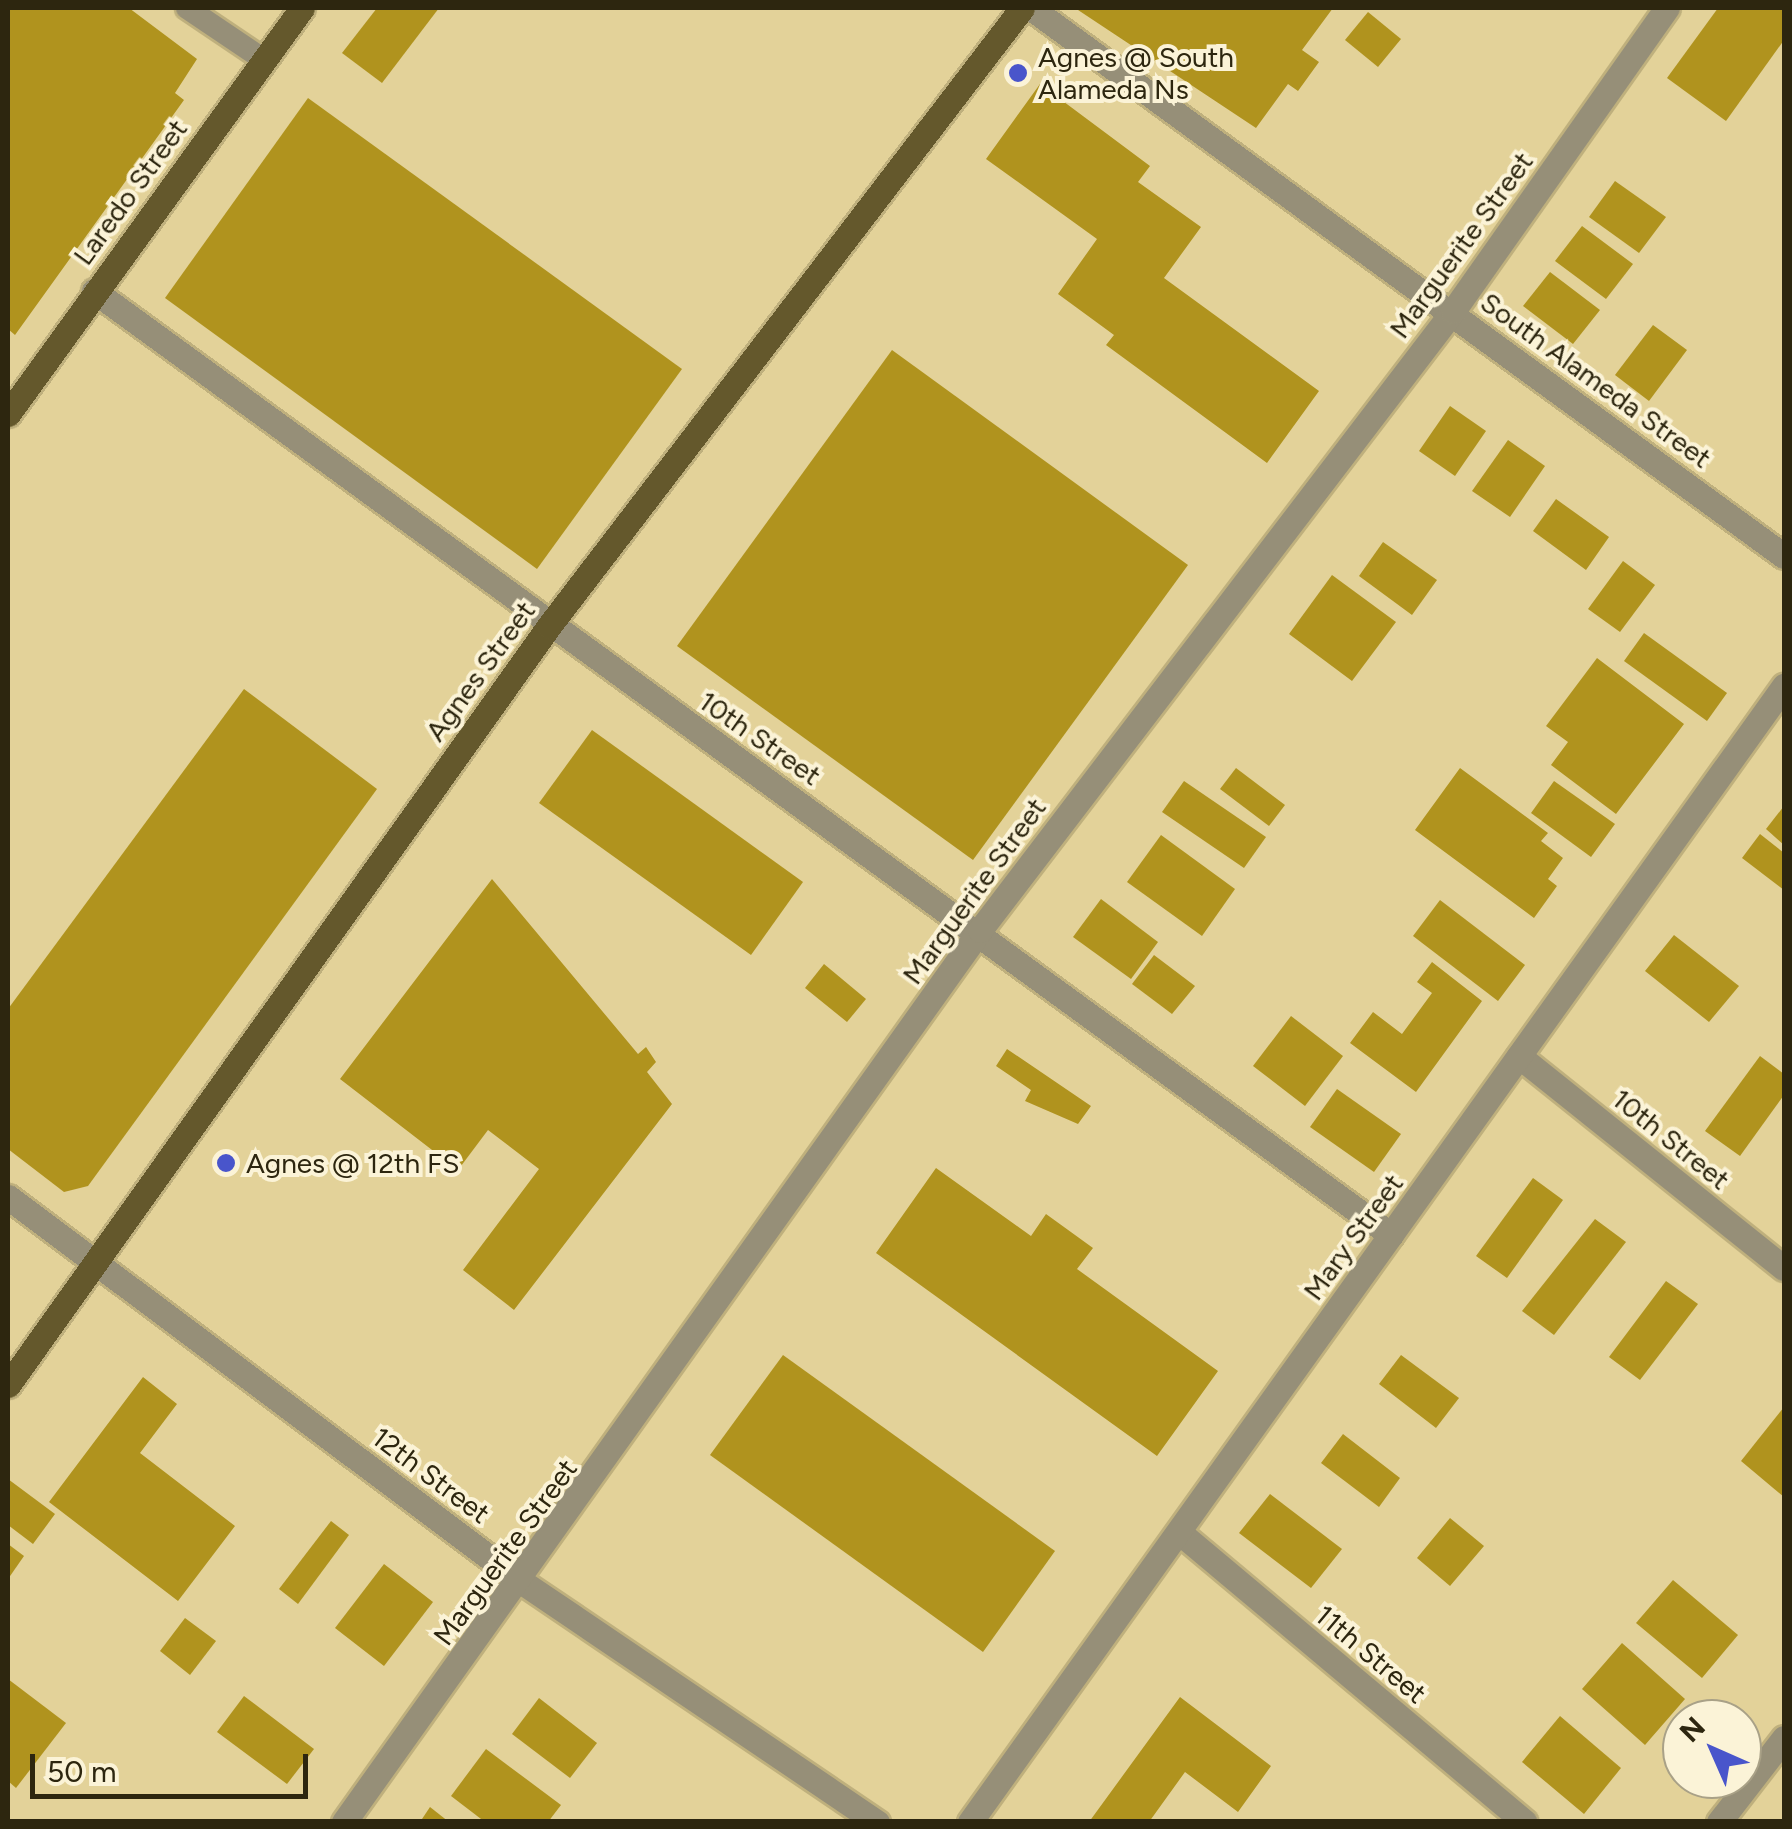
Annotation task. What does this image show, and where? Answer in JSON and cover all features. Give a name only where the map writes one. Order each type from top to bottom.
[{"type":"main road","name":"Laredo Street","points":[[8,414],[94,290],[302,8]]},
{"type":"main road","name":"Agnes Street","points":[[8,1385],[548,626],[1022,8]]},
{"type":"street","name":"South Alameda Street","points":[[1032,8],[1453,311],[1784,556]]},
{"type":"street","name":"Marguerite Street","points":[[344,1822],[522,1582],[980,930],[1453,311],[1667,8]]},
{"type":"street","name":"10th Street","points":[[94,290],[548,626],[980,930],[1391,1235]]},
{"type":"street","name":"Mary Street","points":[[970,1822],[1784,686]]},
{"type":"street","name":"10th Street","points":[[1520,1056],[1784,1268]]},
{"type":"street","name":"12th Street","points":[[8,1197],[98,1260],[522,1582],[877,1822]]},
{"type":"street","name":"11th Street","points":[[1178,1532],[1525,1822]]},
{"type":"street","points":[[1718,1822],[1784,1738]]},
{"type":"lane","points":[[187,8],[264,60]]},
{"type":"building","points":[[8,8],[129,8],[197,59],[175,93],[184,100],[15,335],[8,329]]},
{"type":"building","points":[[377,8],[439,8],[382,83],[342,53]]},
{"type":"building","points":[[1075,8],[1333,8],[1302,50],[1319,62],[1298,91],[1288,84],[1256,128]]},
{"type":"building","points":[[1718,8],[1784,8],[1784,40],[1726,121],[1667,78]]},
{"type":"building","points":[[1368,12],[1401,39],[1378,67],[1345,40]]},
{"type":"building","points":[[1040,84],[1150,166],[1138,182],[1201,227],[1164,278],[1319,391],[1267,463],[1106,345],[1114,335],[1058,294],[1097,239],[986,159]]},
{"type":"building","points":[[308,98],[682,369],[537,569],[165,298]]},
{"type":"building","points":[[1615,181],[1666,217],[1639,253],[1589,217]]},
{"type":"building","points":[[1582,226],[1633,264],[1606,299],[1555,261]]},
{"type":"building","points":[[1550,272],[1600,310],[1573,344],[1523,306]]},
{"type":"building","points":[[1653,325],[1687,350],[1649,401],[1615,375]]},
{"type":"building","points":[[892,350],[1188,565],[973,860],[677,646]]},
{"type":"building","points":[[1450,406],[1486,431],[1455,476],[1419,451]]},
{"type":"building","points":[[1508,440],[1545,466],[1510,517],[1472,491]]},
{"type":"building","points":[[1556,499],[1609,537],[1586,570],[1533,531]]},
{"type":"building","points":[[1383,542],[1437,580],[1412,615],[1359,576]]},
{"type":"building","points":[[1623,561],[1655,585],[1620,632],[1588,609]]},
{"type":"building","points":[[1332,575],[1396,622],[1352,681],[1289,634]]},
{"type":"building","points":[[1644,633],[1727,693],[1707,721],[1624,661]]},
{"type":"building","points":[[1597,658],[1684,724],[1616,814],[1551,765],[1568,742],[1546,726]]},
{"type":"building","points":[[244,689],[377,789],[88,1186],[64,1192],[8,1149],[8,1009]]},
{"type":"building","points":[[592,730],[803,882],[751,955],[539,803]]},
{"type":"building","points":[[1236,768],[1285,805],[1269,826],[1220,789]]},
{"type":"building","points":[[1460,768],[1548,833],[1541,841],[1563,858],[1548,879],[1557,886],[1534,918],[1415,830]]},
{"type":"building","points":[[1184,781],[1266,837],[1244,868],[1162,812]]},
{"type":"building","points":[[1554,781],[1615,824],[1591,857],[1531,813]]},
{"type":"building","points":[[1784,806],[1784,845],[1766,829]]},
{"type":"building","points":[[1760,834],[1784,853],[1784,890],[1742,858]]},
{"type":"building","points":[[1161,835],[1235,889],[1202,936],[1127,882]]},
{"type":"building","points":[[492,879],[638,1054],[646,1047],[656,1062],[647,1072],[672,1104],[514,1310],[463,1270],[539,1169],[488,1130],[458,1170],[340,1079]]},
{"type":"building","points":[[1101,899],[1158,942],[1131,979],[1073,937]]},
{"type":"building","points":[[1440,900],[1525,965],[1498,1001],[1413,936]]},
{"type":"building","points":[[1674,935],[1739,986],[1709,1022],[1645,971]]},
{"type":"building","points":[[1154,955],[1195,986],[1172,1014],[1132,984]]},
{"type":"building","points":[[1432,962],[1482,1001],[1416,1092],[1350,1043],[1373,1012],[1402,1034],[1432,993],[1417,982]]},
{"type":"building","points":[[824,964],[866,999],[847,1022],[805,988]]},
{"type":"building","points":[[1291,1016],[1343,1056],[1305,1106],[1253,1066]]},
{"type":"building","points":[[1007,1049],[1091,1106],[1078,1124],[1025,1101],[1031,1090],[996,1066]]},
{"type":"building","points":[[1760,1056],[1784,1074],[1784,1095],[1740,1156],[1705,1131]]},
{"type":"building","points":[[1337,1089],[1401,1134],[1374,1172],[1310,1127]]},
{"type":"building","points":[[936,1168],[1031,1236],[1046,1214],[1093,1248],[1077,1269],[1218,1371],[1157,1456],[876,1253]]},
{"type":"building","points":[[1533,1178],[1563,1200],[1507,1278],[1476,1256]]},
{"type":"building","points":[[1595,1219],[1626,1242],[1554,1335],[1522,1311]]},
{"type":"building","points":[[1666,1281],[1698,1304],[1640,1380],[1609,1357]]},
{"type":"building","points":[[783,1355],[1055,1551],[983,1652],[710,1455]]},
{"type":"building","points":[[1401,1355],[1459,1398],[1436,1428],[1379,1384]]},
{"type":"building","points":[[143,1377],[177,1404],[140,1453],[235,1526],[178,1601],[49,1502]]},
{"type":"building","points":[[1784,1407],[1784,1497],[1741,1461]]},
{"type":"building","points":[[1343,1434],[1400,1478],[1379,1507],[1321,1463]]},
{"type":"building","points":[[8,1479],[55,1514],[33,1544],[8,1525]]},
{"type":"building","points":[[1270,1494],[1342,1549],[1311,1588],[1239,1533]]},
{"type":"building","points":[[1450,1518],[1484,1546],[1450,1586],[1417,1558]]},
{"type":"building","points":[[331,1521],[349,1535],[298,1604],[279,1589]]},
{"type":"building","points":[[8,1544],[24,1556],[8,1579]]},
{"type":"building","points":[[384,1564],[433,1602],[384,1666],[335,1628]]},
{"type":"building","points":[[1673,1580],[1738,1635],[1702,1678],[1636,1623]]},
{"type":"building","points":[[185,1618],[216,1641],[190,1675],[160,1651]]},
{"type":"building","points":[[1622,1643],[1685,1699],[1662,1699],[1662,1725],[1645,1745],[1582,1689]]},
{"type":"building","points":[[8,1679],[66,1723],[16,1788],[8,1781]]},
{"type":"building","points":[[244,1696],[314,1749],[287,1784],[217,1732]]},
{"type":"building","points":[[1180,1697],[1271,1766],[1238,1812],[1185,1772],[1149,1822],[1089,1822]]},
{"type":"building","points":[[539,1698],[597,1743],[570,1778],[512,1734]]},
{"type":"building","points":[[1560,1716],[1621,1768],[1584,1814],[1522,1762]]},
{"type":"building","points":[[486,1749],[561,1805],[548,1822],[485,1822],[451,1796]]},
{"type":"building","points":[[430,1807],[449,1822],[420,1822]]},
{"type":"place","name":"Agnes @ South Alameda Ns","points":[[1018,73]]},
{"type":"place","name":"Agnes @ 12th FS","points":[[226,1163]]}]
